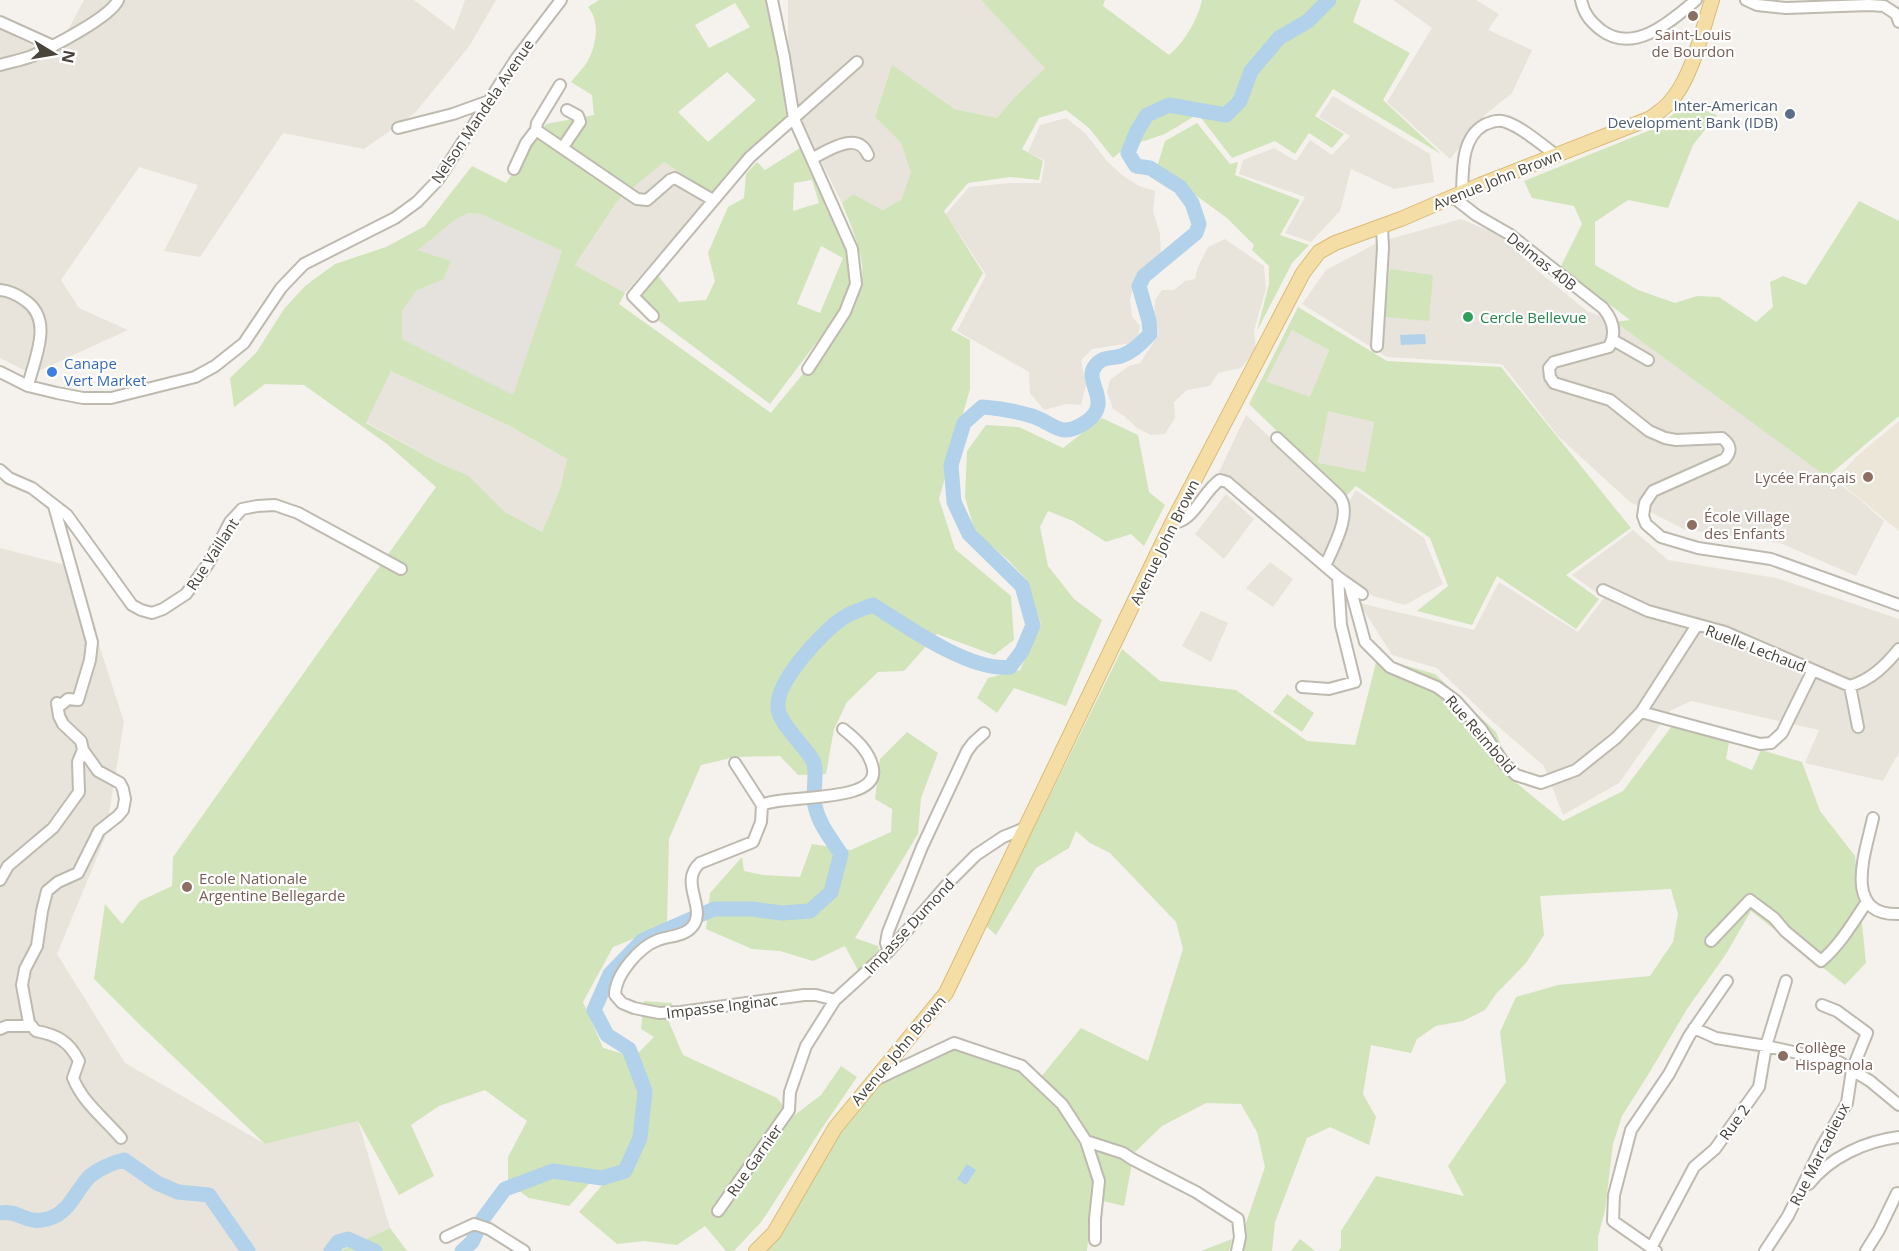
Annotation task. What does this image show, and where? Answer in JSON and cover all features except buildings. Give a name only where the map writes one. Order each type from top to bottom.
[{"type":"main road","name":"Avenue John Brown","points":[[756,1251],[774,1233],[835,1128],[946,993],[1172,524],[1302,273],[1318,252],[1335,243],[1651,118],[1668,105],[1681,84],[1712,0]]},
{"type":"street","points":[[0,65],[31,56],[52,46],[108,13],[118,0]]},
{"type":"street","name":"Nelson Mandela Avenue","points":[[0,372],[28,386],[83,398],[111,398],[195,377],[215,366],[243,342],[286,282],[304,264],[395,218],[417,202],[438,180],[536,31],[561,0]]},
{"type":"street","points":[[772,0],[794,119],[852,249],[856,284],[845,312],[807,369]]},
{"type":"street","points":[[1581,0],[1583,12],[1592,23],[1605,33],[1627,39],[1644,36],[1676,17],[1696,0]]},
{"type":"street","points":[[1746,0],[1757,5],[1786,8],[1884,6],[1896,14],[1899,22]]},
{"type":"street","points":[[0,22],[52,46]]},
{"type":"street","points":[[653,316],[633,296],[750,157],[857,62]]},
{"type":"street","points":[[514,169],[526,143],[536,130],[537,123],[561,85]]},
{"type":"street","points":[[398,128],[453,114],[489,100]]},
{"type":"street","points":[[563,147],[580,122],[578,116],[567,110]]},
{"type":"street","points":[[1457,195],[1469,140],[1478,129],[1492,121],[1506,121],[1556,155]]},
{"type":"street","points":[[536,130],[637,199],[647,200],[675,178],[713,200]]},
{"type":"street","points":[[813,158],[834,147],[852,142],[863,146],[868,155]]},
{"type":"street","name":"Delmas 40B","points":[[1457,195],[1458,203],[1509,234],[1603,308],[1609,315],[1613,326],[1613,340]]},
{"type":"street","points":[[1377,346],[1383,248],[1382,226]]},
{"type":"street","points":[[0,290],[20,296],[32,305],[39,317],[42,332],[28,386]]},
{"type":"street","points":[[1648,360],[1613,340],[1609,347],[1603,350],[1554,362],[1549,368],[1550,377],[1554,383],[1610,400],[1649,431],[1665,438],[1676,440],[1722,438],[1728,442],[1729,454],[1718,463],[1653,491],[1643,508],[1643,516],[1646,524],[1654,532],[1661,537],[1698,548],[1771,559],[1899,605]]},
{"type":"street","points":[[1277,438],[1344,502],[1346,512],[1344,521],[1325,566]]},
{"type":"street","name":"Rue Vaillant","points":[[0,471],[32,489],[67,515],[132,605],[152,613],[163,609],[186,594],[208,564],[230,522],[242,509],[257,506],[275,505],[298,513],[401,569]]},
{"type":"street","points":[[1172,524],[1180,523],[1213,484],[1220,480],[1227,482],[1350,587],[1362,594]]},
{"type":"street","points":[[54,506],[92,642],[90,660],[78,700],[68,699],[61,705],[57,703],[59,716],[67,729],[81,741],[83,750],[98,771],[120,783],[125,800],[123,810],[118,816],[99,831],[78,873],[58,882],[48,891],[42,910],[37,946],[25,969],[22,985],[29,1023],[36,1031],[54,1034],[66,1041],[79,1061],[73,1078],[79,1093],[121,1138]]},
{"type":"street","points":[[1302,687],[1329,689],[1355,682],[1341,624],[1338,577]]},
{"type":"street","name":"Rue Reimbold","points":[[1350,587],[1365,642],[1390,667],[1437,687],[1456,701],[1480,729],[1503,762],[1516,775],[1541,783],[1576,770],[1616,738],[1641,712],[1696,625]]},
{"type":"street","name":"Ruelle Lechaud","points":[[1603,590],[1648,611],[1725,633],[1851,686]]},
{"type":"street","points":[[1858,727],[1851,686],[1872,677],[1899,649]]},
{"type":"street","points":[[1641,712],[1760,744],[1771,743],[1782,733],[1813,670]]},
{"type":"street","points":[[735,763],[762,805],[769,801],[849,794],[869,785],[873,780],[872,763],[863,747],[843,729]]},
{"type":"street","points":[[889,951],[886,943],[888,932],[918,856],[967,751],[984,733]]},
{"type":"street","points":[[0,880],[8,866],[53,828],[79,792],[78,762],[83,750]]},
{"type":"street","name":"Impasse Inginac","points":[[762,805],[761,822],[753,842],[700,863],[693,869],[691,877],[696,916],[691,929],[685,933],[656,941],[632,960],[615,986],[615,996],[622,1003],[659,1014],[804,995],[816,995],[835,1000]]},
{"type":"street","points":[[1873,818],[1861,872],[1863,895],[1866,903],[1880,910],[1899,914]]},
{"type":"street","name":"Impasse Dumond","points":[[789,1110],[790,1092],[806,1046],[835,1000],[889,951],[976,855],[1003,837],[1025,828]]},
{"type":"street","points":[[1711,941],[1750,900],[1774,918],[1785,931],[1821,961],[1852,924],[1866,903]]},
{"type":"street","points":[[1654,1250],[1613,1221],[1614,1195],[1630,1130],[1669,1074],[1694,1028],[1727,981]]},
{"type":"street","name":"Rue 2","points":[[1654,1250],[1694,1167],[1715,1149],[1759,1087],[1766,1046],[1786,981]]},
{"type":"street","name":"Rue Marcadieux","points":[[1765,1251],[1788,1216],[1846,1103],[1852,1070],[1867,1033],[1837,1011],[1822,1005]]},
{"type":"street","points":[[0,1029],[7,1026],[32,1026]]},
{"type":"street","points":[[1694,1028],[1716,1038],[1839,1062],[1870,1081],[1899,1105]]},
{"type":"street","points":[[871,1082],[954,1043],[1022,1066],[1036,1074],[1062,1104],[1086,1141],[1100,1181],[1095,1240]]},
{"type":"street","name":"Rue Garnier","points":[[718,1211],[789,1110]]},
{"type":"street","points":[[1797,1198],[1820,1171],[1845,1155],[1877,1140],[1899,1137]]},
{"type":"street","points":[[1086,1141],[1123,1153],[1196,1192],[1238,1219],[1240,1237],[1237,1251]]},
{"type":"street","points":[[1866,1251],[1897,1193]]},
{"type":"street","points":[[446,1238],[474,1224],[489,1229],[524,1251]]},
{"type":"shaded area","points":[[84,0],[414,0],[454,30],[465,0],[496,0],[470,45],[415,113],[364,149],[283,133],[200,257],[164,251],[198,185],[139,167],[61,280],[79,308],[128,330],[32,374],[0,358],[0,29],[54,56]]},
{"type":"shaded area","points":[[788,0],[981,0],[1046,67],[997,118],[956,109],[892,66],[875,117],[901,143],[911,173],[901,200],[881,210],[853,194],[842,203],[794,108],[788,43]]},
{"type":"shaded area","points":[[1393,0],[1476,0],[1499,14],[1488,30],[1532,50],[1512,93],[1486,114],[1450,159],[1387,102],[1432,28]]},
{"type":"shaded area","points":[[1333,96],[1430,154],[1434,182],[1394,189],[1351,169],[1340,211],[1311,242],[1285,233],[1305,197],[1239,174],[1243,160],[1274,148],[1296,161],[1310,140],[1332,155],[1350,136],[1319,117]]},
{"type":"shaded area","points":[[1066,118],[1085,133],[1107,161],[1122,175],[1139,186],[1155,191],[1153,211],[1160,234],[1161,256],[1143,268],[1136,278],[1130,299],[1132,316],[1140,326],[1138,337],[1131,343],[1092,349],[1081,360],[1086,385],[1081,405],[1066,404],[1044,410],[1030,393],[1029,372],[957,331],[986,275],[946,214],[969,187],[1041,183],[1045,161],[1028,152],[1040,125]]},
{"type":"shaded area","points":[[664,162],[713,194],[625,293],[575,265],[618,200]]},
{"type":"shaded area","points":[[468,213],[481,214],[562,251],[513,396],[402,339],[402,311],[416,291],[444,279],[451,261],[418,250],[455,220]]},
{"type":"shaded area","points":[[1461,219],[1499,235],[1587,311],[1615,322],[1858,498],[1884,521],[1856,576],[1780,543],[1684,529],[1630,502],[1558,436],[1502,364],[1387,357],[1302,304],[1326,270],[1379,242]]},
{"type":"shaded area","points":[[1225,239],[1264,266],[1266,289],[1254,330],[1256,350],[1241,368],[1218,373],[1210,386],[1187,390],[1174,402],[1175,418],[1165,434],[1151,435],[1137,428],[1113,409],[1107,392],[1110,380],[1129,366],[1140,363],[1159,334],[1154,316],[1155,300],[1162,290],[1174,290],[1185,281],[1195,279],[1197,269],[1208,247]]},
{"type":"shaded area","points":[[1292,330],[1329,349],[1310,398],[1266,381]]},
{"type":"shaded area","points":[[391,371],[508,425],[567,459],[560,489],[542,532],[505,512],[469,476],[441,464],[366,422]]},
{"type":"shaded area","points":[[1327,410],[1374,422],[1365,472],[1318,464]]},
{"type":"shaded area","points":[[1246,415],[1345,507],[1356,490],[1424,538],[1443,584],[1405,605],[1373,596],[1219,472]]},
{"type":"shaded area","name":"Lycée Français","points":[[1899,421],[1899,531],[1836,479],[1856,457]]},
{"type":"shaded area","points":[[1226,494],[1254,519],[1224,559],[1195,534]]},
{"type":"shaded area","points":[[1633,530],[1668,560],[1776,578],[1899,619],[1899,752],[1883,781],[1805,763],[1819,730],[1691,701],[1670,711],[1619,783],[1563,815],[1544,766],[1493,722],[1437,668],[1392,655],[1359,603],[1474,630],[1499,582],[1578,632],[1604,598],[1572,575]]},
{"type":"shaded area","points":[[0,548],[74,567],[124,722],[105,838],[57,954],[125,1063],[265,1144],[358,1121],[390,1228],[340,1251],[0,1251]]},
{"type":"shaded area","points":[[1270,562],[1293,579],[1273,607],[1246,588]]},
{"type":"shaded area","points":[[1201,611],[1228,623],[1211,662],[1182,646]]},
{"type":"green space","points":[[599,0],[776,0],[780,10],[779,43],[786,116],[713,194],[664,162],[618,200],[575,265],[625,293],[619,304],[771,413],[824,348],[858,293],[862,279],[861,260],[842,203],[853,194],[882,210],[901,200],[911,173],[901,143],[875,117],[892,65],[955,109],[997,118],[1045,68],[981,0],[1105,0],[1103,6],[1169,55],[1190,30],[1202,0],[1361,0],[1353,22],[1410,53],[1383,100],[1441,154],[1333,89],[1315,116],[1344,134],[1332,148],[1309,133],[1295,154],[1275,141],[1232,158],[1198,114],[1165,134],[1126,147],[1113,158],[1089,128],[1066,110],[1039,118],[1022,149],[1043,161],[1039,180],[1010,177],[968,183],[944,211],[983,273],[951,330],[970,340],[970,389],[939,499],[955,549],[1011,596],[1014,640],[994,655],[937,634],[904,671],[878,672],[847,702],[834,729],[826,774],[798,775],[780,756],[735,757],[701,765],[669,839],[667,925],[613,947],[583,1002],[603,1048],[627,1055],[641,1092],[636,1136],[621,1167],[596,1176],[569,1206],[529,1198],[508,1183],[508,1157],[527,1121],[485,1090],[439,1106],[411,1125],[434,1176],[399,1195],[358,1121],[265,1144],[138,1023],[94,979],[105,904],[122,924],[140,901],[172,886],[173,857],[436,487],[387,444],[304,385],[265,384],[234,407],[230,378],[256,353],[284,309],[305,286],[335,264],[386,247],[425,226],[472,166],[506,183],[546,124],[594,115],[592,95],[571,82],[587,61],[595,42],[594,18],[588,7]],"holes":[[[735,3],[750,27],[709,48],[695,25]],[[727,72],[756,100],[708,142],[678,112]],[[468,213],[481,214],[562,251],[513,395],[402,339],[402,311],[416,291],[444,279],[451,261],[418,250],[455,220]],[[391,371],[508,425],[567,459],[560,489],[542,532],[505,512],[469,476],[441,464],[366,423]]]},
{"type":"green space","points":[[1687,104],[1717,115],[1693,145],[1668,208],[1628,200],[1595,222],[1595,265],[1638,290],[1675,303],[1697,296],[1719,297],[1756,322],[1773,307],[1770,282],[1783,276],[1806,285],[1859,201],[1899,221],[1899,416],[1827,477],[1615,322],[1630,320],[1559,270],[1582,224],[1574,206],[1532,198],[1524,181],[1653,129]]},
{"type":"green space","points":[[1197,123],[1230,164],[1238,162],[1235,175],[1300,200],[1280,235],[1309,245],[1292,263],[1257,331],[1269,284],[1269,266],[1252,250],[1254,245],[1227,218],[1157,167],[1165,141]]},
{"type":"green space","points":[[800,148],[847,247],[852,280],[842,309],[770,404],[634,302],[656,273],[679,302],[706,300],[715,281],[708,253],[728,207],[744,198],[746,174],[757,162],[765,170]],"holes":[[[812,180],[819,203],[793,211],[794,183]],[[821,246],[843,258],[820,313],[797,304]]]},
{"type":"green space","points":[[1390,269],[1433,275],[1429,321],[1384,317]]},
{"type":"green space","points":[[1298,307],[1387,361],[1501,367],[1631,528],[1566,575],[1599,599],[1576,629],[1497,576],[1472,625],[1417,611],[1448,586],[1430,538],[1356,486],[1345,497],[1249,404]],"holes":[[[1292,330],[1329,350],[1310,397],[1266,381]],[[1328,411],[1374,422],[1365,472],[1318,463]]]},
{"type":"green space","points":[[1102,418],[1138,435],[1149,492],[1165,505],[1144,546],[1131,534],[1106,542],[1073,521],[1048,511],[1040,527],[1048,566],[1074,599],[1102,620],[1066,706],[1014,688],[997,713],[977,698],[988,678],[1020,670],[1041,624],[1026,579],[975,532],[965,497],[967,451],[986,425],[1019,427],[1063,448]]},
{"type":"green space","points":[[1380,647],[1393,662],[1435,674],[1496,732],[1514,781],[1563,821],[1623,791],[1672,726],[1729,742],[1726,759],[1752,770],[1761,750],[1802,762],[1820,811],[1855,856],[1866,963],[1845,985],[1751,911],[1726,954],[1687,1009],[1622,1116],[1613,1144],[1605,1210],[1598,1237],[1598,1251],[1338,1251],[1341,1248],[1341,1231],[1376,1176],[1464,1196],[1448,1166],[1506,1082],[1500,1032],[1516,997],[1558,985],[1650,976],[1673,942],[1678,914],[1671,889],[1540,896],[1544,935],[1526,963],[1496,994],[1485,1010],[1463,1021],[1436,1026],[1417,1039],[1411,1053],[1371,1045],[1363,1094],[1376,1117],[1369,1145],[1330,1127],[1307,1138],[1275,1222],[1272,1251],[1240,1251],[1245,1226],[1265,1167],[1257,1132],[1241,1104],[1206,1103],[1162,1126],[1134,1153],[1124,1206],[1103,1201],[1105,1180],[1094,1147],[1041,1077],[1081,1028],[1148,1061],[1183,949],[1176,922],[1110,853],[1090,843],[1076,831],[1069,848],[1036,868],[996,935],[986,926],[1122,649],[1160,681],[1236,690],[1307,741],[1355,745]]},
{"type":"green space","points":[[1287,694],[1314,713],[1302,732],[1273,712]]},
{"type":"green space","points":[[907,732],[938,753],[921,798],[918,834],[855,938],[878,946],[880,954],[859,972],[845,946],[813,961],[780,951],[752,949],[706,929],[710,893],[742,857],[744,871],[763,875],[800,877],[812,844],[851,850],[891,832],[892,809],[875,799],[880,759]]},
{"type":"green space","points":[[644,1001],[672,1003],[669,1022],[683,1055],[777,1098],[792,1117],[821,1095],[841,1066],[857,1077],[762,1221],[734,1251],[726,1251],[705,1226],[677,1245],[644,1241],[617,1244],[579,1212],[604,1183],[626,1175],[643,1137],[647,1085],[636,1055],[654,1037],[641,1029]]},
{"type":"green space","points":[[955,1044],[1021,1071],[1058,1109],[1080,1145],[1094,1180],[1087,1251],[765,1251],[815,1170],[872,1088]]},
{"type":"green space","points":[[390,1228],[407,1251],[340,1251]]},
{"type":"green space","points":[[1232,1239],[1229,1251],[1201,1251]]},
{"type":"green space","points":[[1300,1239],[1315,1251],[1291,1251]]},
{"type":"water","points":[[1425,334],[1426,344],[1401,345],[1400,335]]},
{"type":"water","points":[[967,1164],[976,1170],[966,1185],[957,1179]]},
{"type":"waterway","points":[[462,1251],[472,1242],[482,1220],[505,1189],[553,1171],[602,1178],[625,1171],[640,1138],[645,1091],[629,1049],[607,1035],[594,1010],[610,974],[643,940],[714,909],[752,909],[782,913],[810,911],[831,892],[841,854],[817,813],[814,801],[813,761],[783,721],[778,708],[779,697],[784,685],[813,645],[843,618],[873,605],[939,646],[976,662],[994,667],[1010,667],[1022,651],[1033,625],[1022,586],[969,534],[954,502],[951,465],[964,423],[982,407],[1026,414],[1063,430],[1077,427],[1094,414],[1098,407],[1098,399],[1092,371],[1096,365],[1104,359],[1129,352],[1150,334],[1149,321],[1139,286],[1144,276],[1196,233],[1199,224],[1192,203],[1180,187],[1150,168],[1136,166],[1128,153],[1137,131],[1147,115],[1169,105],[1226,115],[1240,101],[1251,71],[1279,38],[1308,21],[1329,0]]},
{"type":"waterway","points":[[0,1213],[13,1213],[31,1220],[53,1217],[65,1209],[90,1176],[106,1166],[124,1160],[157,1183],[178,1192],[209,1195],[248,1251]]},
{"type":"waterway","points":[[331,1251],[338,1242],[348,1239],[375,1251]]},
{"type":"place","name":"Saint-Louis de Bourdon","points":[[1693,16]]},
{"type":"place","name":"Inter-American Development Bank (IDB)","points":[[1790,114]]},
{"type":"place","name":"Cercle Bellevue","points":[[1468,317]]},
{"type":"place","name":"Canape Vert Market","points":[[52,372]]},
{"type":"place","name":"Lycée Français","points":[[1868,477]]},
{"type":"place","name":"École Village des Enfants","points":[[1692,525]]},
{"type":"place","name":"Ecole Nationale Argentine Bellegarde","points":[[187,887]]},
{"type":"place","name":"Collège Hispagnola","points":[[1783,1056]]}]
